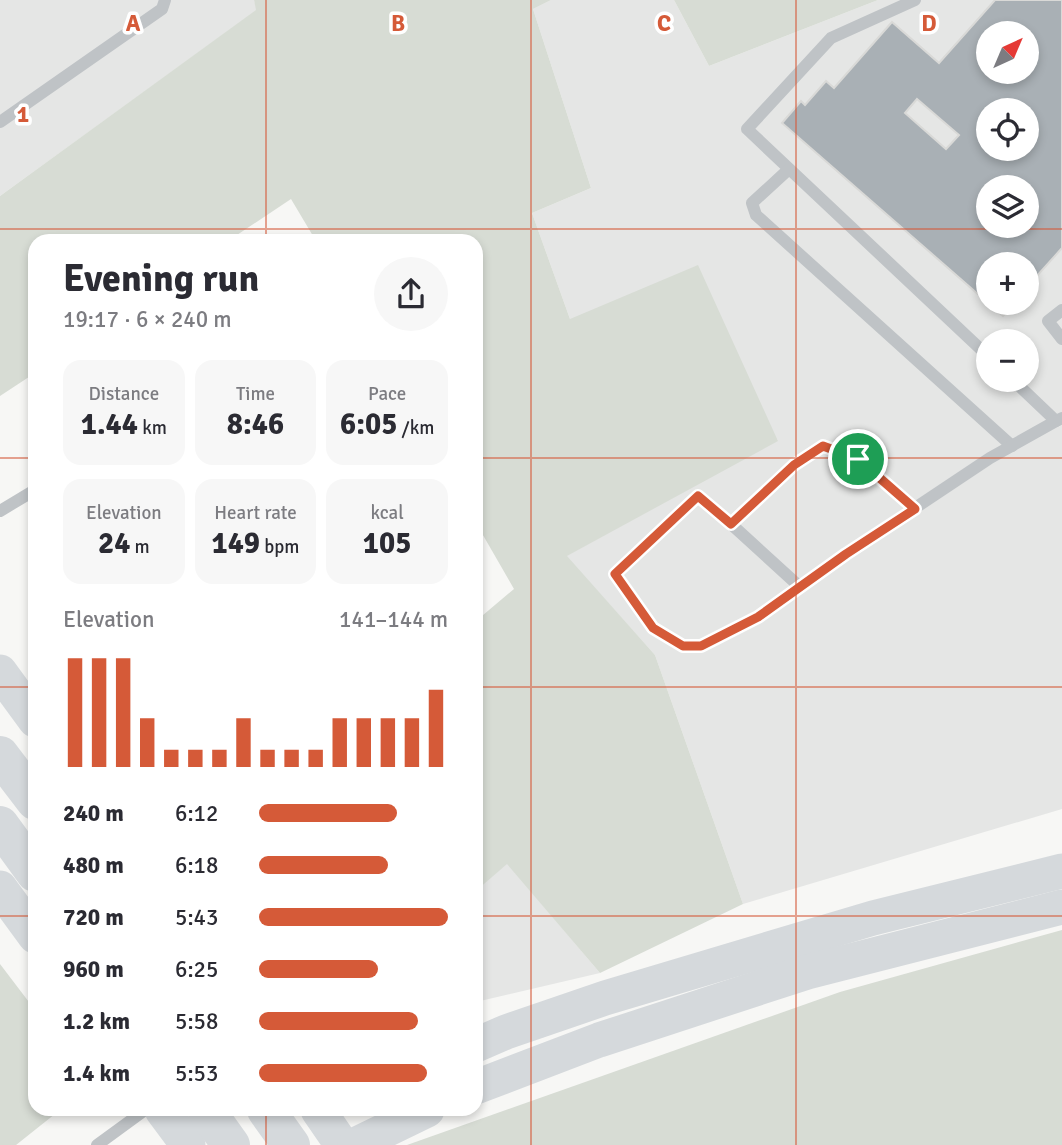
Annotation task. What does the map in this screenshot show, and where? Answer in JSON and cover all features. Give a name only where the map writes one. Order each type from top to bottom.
[{"type":"highway","points":[[0,755],[28,792]]},
{"type":"highway","points":[[0,825],[28,863]]},
{"type":"highway","points":[[209,1116],[231,1145]]},
{"type":"highway","points":[[270,1116],[291,1145]]},
{"type":"street","points":[[0,673],[28,708]]},
{"type":"street","points":[[483,1042],[605,998],[833,930],[1062,871]]},
{"type":"street","points":[[0,888],[28,926]]},
{"type":"street","points":[[483,1084],[599,1040],[807,972],[1062,907]]},
{"type":"street","points":[[166,1116],[188,1145]]},
{"type":"street","points":[[355,1145],[415,1116]]},
{"type":"lane","points":[[0,122],[162,9],[165,0]]},
{"type":"lane","points":[[915,0],[831,38],[747,129],[976,345]]},
{"type":"lane","points":[[789,169],[752,203],[756,215],[1012,446]]},
{"type":"lane","points":[[1062,310],[1048,321],[1062,339]]},
{"type":"lane","points":[[800,587],[698,496],[615,574],[653,628],[683,646],[701,646],[758,617],[915,509],[1059,419],[1027,392]]},
{"type":"lane","points":[[731,524],[794,465],[823,446],[858,459],[915,509]]},
{"type":"lane","points":[[0,511],[28,494]]},
{"type":"lane","points":[[97,1145],[137,1116]]},
{"type":"shaded area","points":[[0,0],[254,0],[257,10],[0,196]]},
{"type":"shaded area","points":[[254,0],[551,0],[533,9],[591,188],[532,213],[570,319],[698,265],[778,441],[567,556],[655,655],[743,904],[600,973],[507,864],[483,885],[483,615],[514,589],[483,535],[483,234],[312,234],[291,199],[238,234],[28,234],[28,378],[0,396],[0,196],[256,10]]},
{"type":"shaded area","points":[[551,0],[674,0],[709,66],[878,0],[1062,0],[1062,809],[743,904],[655,655],[566,556],[778,440],[570,319],[532,213],[591,188],[533,9]]},
{"type":"shaded area","points":[[674,0],[878,0],[709,66]]},
{"type":"shaded area","points":[[507,863],[600,973],[483,1000],[483,885]]},
{"type":"shaded area","points":[[1062,930],[1062,1145],[407,1145],[840,992]]},
{"type":"shaded area","points":[[0,964],[28,1001],[28,1116],[52,1116],[16,1145],[0,1145]]},
{"type":"building","points":[[995,0],[1062,0],[1062,248],[1039,274],[1039,252],[976,252],[976,292],[782,123],[801,101],[805,105],[826,81],[834,88],[892,22],[939,63],[976,21],[976,84],[1040,84],[1040,21],[976,21]],"holes":[[[917,99],[959,135],[946,149],[905,113]]]},
{"type":"route","points":[[823,446],[858,459],[915,509],[758,617],[701,646],[683,646],[653,628],[615,574],[698,496],[731,524],[794,465],[823,446]]}]
